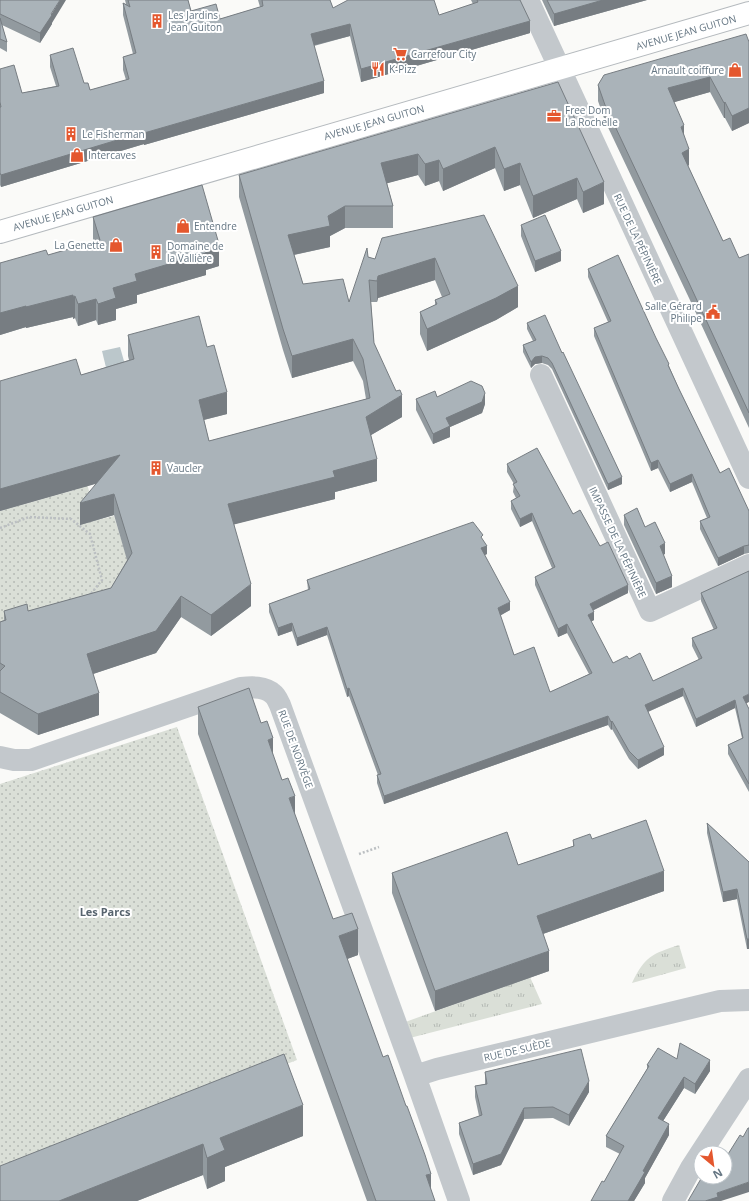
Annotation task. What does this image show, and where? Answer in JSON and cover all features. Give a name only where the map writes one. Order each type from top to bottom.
[{"type":"main road","name":"AVENUE JEAN GUITON","points":[[0,232],[749,13]]},
{"type":"street","name":"RUE DE LA PÉPINIÈRE","points":[[528,0],[749,478]]},
{"type":"street","name":"IMPASSE DE LA PÉPINIÈRE","points":[[541,375],[650,611],[749,565]]},
{"type":"street","name":"RUE DE NORVÈGE","points":[[0,757],[14,760],[31,760],[241,688],[262,688],[272,693],[280,705],[415,1076]]},
{"type":"street","name":"RUE DE SUÈDE","points":[[415,1076],[437,1069],[720,1001],[749,1000]]},
{"type":"street","points":[[415,1076],[459,1201]]},
{"type":"street","points":[[673,1201],[691,1168],[749,1079]]},
{"type":"path","points":[[0,528],[28,517],[71,519],[90,534],[102,580],[88,598]]},
{"type":"green space","points":[[86,480],[97,520],[114,516],[132,574],[111,609],[0,644],[0,511],[78,489]]},
{"type":"green space","points":[[177,727],[297,1060],[0,1176],[0,784]]},
{"type":"green space","points":[[679,945],[686,968],[632,983],[645,961],[662,951]]},
{"type":"green space","points":[[530,977],[542,1004],[402,1040],[397,1025]]},
{"type":"shaded area","points":[[120,347],[129,379],[110,384],[102,351]]},
{"type":"building","points":[[0,0],[60,0],[40,33],[0,14]]},
{"type":"building","points":[[128,0],[188,0],[191,11],[216,4],[220,19],[263,6],[262,0],[330,0],[333,8],[348,0],[434,0],[439,15],[478,2],[477,0],[520,0],[530,21],[361,69],[350,24],[311,34],[324,81],[144,132],[1,175],[0,69],[14,65],[22,93],[59,86],[50,55],[73,48],[84,83],[88,83],[90,90],[129,79],[123,57],[136,53],[123,3],[130,7]]},
{"type":"building","points":[[547,0],[603,0],[554,14]]},
{"type":"building","points":[[0,18],[7,42],[0,39]]},
{"type":"building","points":[[746,34],[749,42],[749,108],[732,116],[710,77],[668,88],[684,125],[681,127],[689,149],[682,153],[723,241],[730,238],[739,258],[749,254],[749,413],[605,105],[598,85],[604,75]]},
{"type":"building","points":[[558,82],[604,182],[583,192],[577,178],[533,196],[520,163],[504,169],[495,147],[443,169],[439,160],[425,164],[418,154],[381,163],[393,206],[345,206],[328,216],[330,226],[288,235],[303,284],[343,279],[349,302],[367,248],[368,257],[375,259],[382,238],[484,215],[518,286],[496,298],[427,329],[420,312],[437,304],[435,300],[450,294],[435,258],[378,276],[377,281],[369,280],[374,343],[396,391],[400,390],[402,395],[366,417],[377,459],[333,471],[335,477],[228,504],[251,584],[211,615],[181,596],[156,631],[87,654],[99,693],[38,714],[0,692],[0,671],[5,666],[0,663],[0,622],[6,620],[4,611],[27,604],[28,611],[111,588],[132,553],[114,494],[80,503],[120,455],[0,489],[0,381],[76,359],[81,375],[134,359],[128,335],[199,316],[207,347],[214,345],[227,392],[199,400],[209,441],[370,398],[363,359],[353,339],[292,356],[239,175]]},
{"type":"building","points":[[202,185],[219,244],[205,248],[206,253],[135,274],[137,281],[113,288],[116,298],[98,304],[96,299],[78,304],[75,296],[73,297],[73,295],[0,313],[0,263],[46,250],[48,255],[100,240],[93,217]]},
{"type":"building","points":[[545,215],[561,251],[535,261],[521,225]]},
{"type":"building","points":[[618,255],[669,364],[668,365],[679,389],[720,473],[729,468],[749,511],[749,545],[718,558],[700,521],[710,517],[692,474],[670,484],[658,460],[651,463],[594,328],[611,321],[588,269]]},
{"type":"building","points":[[545,315],[622,477],[608,484],[552,363],[548,358],[542,356],[535,357],[531,362],[523,345],[536,340],[527,323]]},
{"type":"building","points":[[471,381],[482,386],[485,393],[482,402],[446,418],[450,426],[433,434],[416,399],[435,391],[437,397]]},
{"type":"building","points":[[537,448],[573,514],[580,510],[600,546],[608,542],[628,585],[590,604],[594,612],[588,615],[613,663],[627,656],[629,659],[640,653],[653,681],[702,658],[692,638],[717,628],[701,593],[749,571],[749,694],[743,697],[749,709],[749,784],[728,745],[743,738],[735,700],[696,719],[683,688],[645,705],[664,747],[638,760],[629,751],[608,716],[384,796],[377,775],[381,774],[349,688],[347,689],[327,627],[297,638],[292,623],[278,628],[269,604],[310,589],[307,580],[473,522],[483,535],[481,537],[487,546],[481,548],[510,602],[498,608],[514,655],[534,647],[550,692],[592,673],[567,624],[558,629],[535,577],[555,567],[532,513],[520,519],[511,501],[520,496],[513,484],[517,482],[507,464]]},
{"type":"building","points":[[637,508],[645,527],[655,522],[665,543],[660,546],[672,576],[656,583],[624,515]]},
{"type":"building","points":[[249,688],[261,723],[267,721],[273,738],[268,740],[282,780],[288,778],[295,796],[289,798],[333,919],[352,913],[358,929],[339,936],[383,1057],[388,1055],[425,1155],[431,1174],[426,1175],[435,1201],[376,1201],[198,707]]},
{"type":"building","points":[[646,820],[664,871],[537,916],[549,951],[435,991],[392,873],[507,832],[518,865],[574,846],[573,840],[590,834],[592,839]]},
{"type":"building","points":[[707,823],[749,862],[749,939],[747,939],[737,889],[723,892]]},
{"type":"building","points":[[680,1043],[710,1060],[695,1084],[684,1077],[658,1118],[669,1124],[643,1171],[645,1172],[628,1201],[591,1201],[602,1181],[604,1182],[624,1146],[606,1136],[649,1066],[647,1065],[658,1048],[677,1059]]},
{"type":"building","points":[[581,1049],[589,1081],[569,1115],[553,1107],[524,1108],[501,1154],[473,1164],[459,1123],[482,1115],[475,1086],[487,1084],[485,1072]]},
{"type":"building","points":[[284,1054],[303,1105],[220,1138],[225,1150],[207,1158],[203,1144],[59,1201],[0,1201],[0,1166]]},
{"type":"building","points":[[749,1128],[749,1182],[717,1193],[718,1197],[705,1201],[688,1201],[697,1185],[733,1185],[733,1146],[740,1135],[743,1137]]},
{"type":"place","name":"Les Jardins Jean Guiton","points":[[157,21]]},
{"type":"place","name":"Carrefour City","points":[[400,54]]},
{"type":"place","name":"K-Pizz","points":[[378,69]]},
{"type":"place","name":"Arnault coiffure","points":[[735,70]]},
{"type":"place","name":"Free Dom La Rochelle","points":[[554,116]]},
{"type":"place","name":"Le Fisherman","points":[[71,134]]},
{"type":"place","name":"Intercaves","points":[[77,155]]},
{"type":"place","name":"Entendre","points":[[183,226]]},
{"type":"place","name":"La Genette","points":[[116,245]]},
{"type":"place","name":"Domaine de la Vallière","points":[[156,252]]},
{"type":"place","name":"Salle Gérard Philipe","points":[[713,312]]},
{"type":"place","name":"Vaucler","points":[[156,468]]},
{"type":"district","name":"Les Parcs","points":[[105,911]]}]
